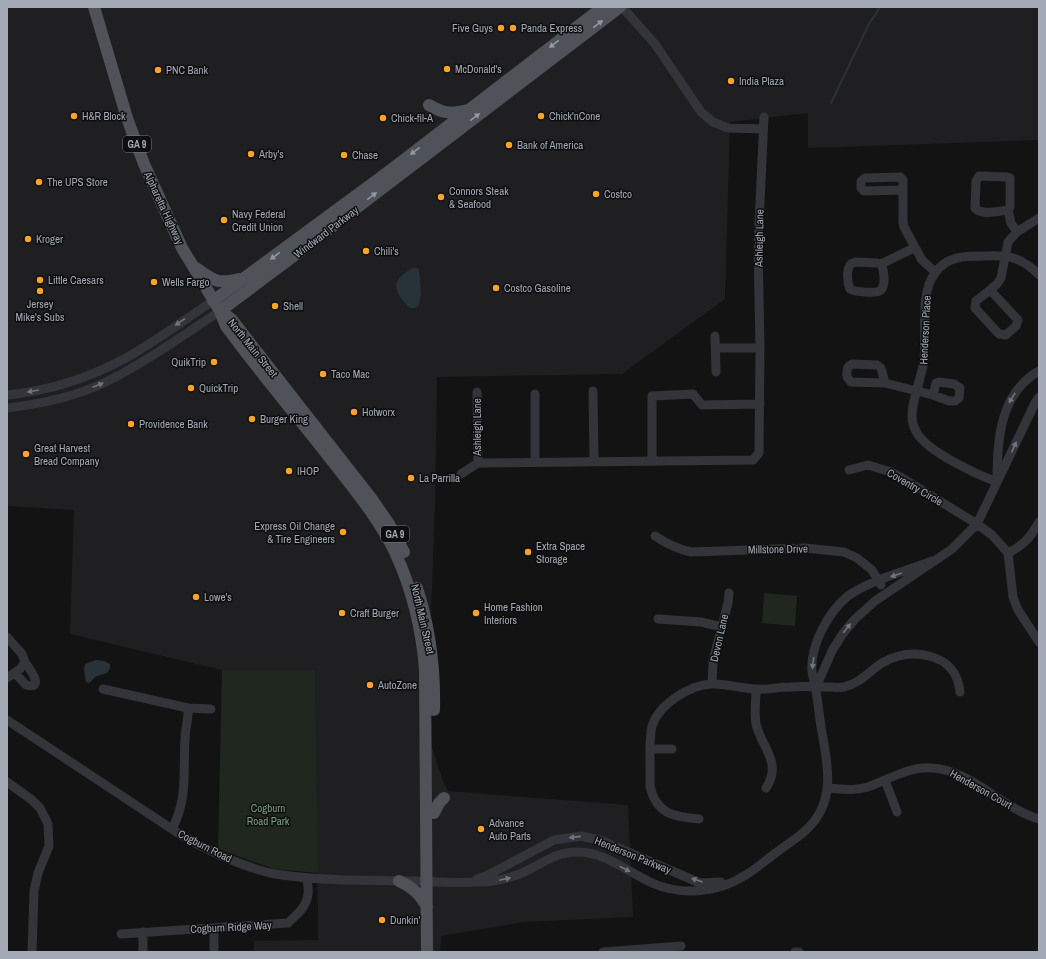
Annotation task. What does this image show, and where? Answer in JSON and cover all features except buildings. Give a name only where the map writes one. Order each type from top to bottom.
[{"type":"main road","name":"Alpharetta Highway","points":[[94,7],[127,118],[144,164],[164,211],[191,264],[216,306]]},
{"type":"main road","name":"Windward Parkway","points":[[216,306],[244,278],[356,196],[603,7]]},
{"type":"main road","name":"Windward Parkway","points":[[216,306],[307,246],[621,7]]},
{"type":"main road","points":[[429,105],[439,111],[447,113],[456,113],[469,110]]},
{"type":"main road","points":[[191,264],[212,279],[219,282],[227,282],[244,278]]},
{"type":"main road","name":"North Main Street","points":[[216,306],[232,320],[367,492],[389,524],[404,554],[422,604],[431,651],[434,695],[434,813],[427,908],[427,952]]},
{"type":"main road","name":"North Main Street","points":[[216,306],[234,338],[371,512],[390,543],[403,573],[416,615],[425,670],[433,952]]},
{"type":"main road","points":[[434,813],[438,803],[444,798]]},
{"type":"main road","points":[[399,881],[406,884],[416,892],[427,908]]},
{"type":"street","points":[[621,7],[655,44],[701,112],[713,122],[728,128],[763,129]]},
{"type":"street","name":"Ashleigh Lane","points":[[460,474],[478,462],[753,460],[759,453],[760,348],[758,245],[764,117]]},
{"type":"street","points":[[1008,210],[994,212],[979,212],[976,210],[977,177],[1010,178],[1010,207],[1008,210],[1011,223],[1017,232]]},
{"type":"street","points":[[902,190],[902,222],[914,248],[922,260],[935,272]]},
{"type":"street","points":[[990,290],[1018,320],[1016,326],[1006,336],[999,334],[975,308],[976,301],[997,284],[1001,278],[1008,242],[1017,232],[1039,218]]},
{"type":"street","points":[[881,264],[884,269],[883,286],[881,290],[877,292],[855,291],[850,289],[848,285],[848,269],[851,264],[881,264],[914,248]]},
{"type":"street","name":"Henderson Place","points":[[997,482],[973,473],[926,444],[916,432],[912,416],[924,358],[926,292],[929,282],[935,272],[945,263],[958,257],[1005,255],[1019,260],[1031,267],[1039,275]]},
{"type":"street","name":"Windward Parkway","points":[[7,395],[43,389],[74,380],[105,368],[216,306]]},
{"type":"street","name":"Windward Parkway","points":[[7,408],[39,404],[62,398],[106,382],[171,344],[216,306]]},
{"type":"street","points":[[715,336],[716,372]]},
{"type":"street","points":[[716,348],[760,348]]},
{"type":"street","name":"Henderson Parkway","points":[[997,482],[1000,432],[1007,407],[1019,387],[1039,371]]},
{"type":"street","points":[[886,383],[932,395]]},
{"type":"street","points":[[594,391],[594,461]]},
{"type":"street","name":"Ashleigh Lane","points":[[477,392],[478,462]]},
{"type":"street","points":[[535,394],[536,462]]},
{"type":"street","points":[[652,461],[652,396],[693,394],[702,404],[760,404]]},
{"type":"street","name":"Henderson Parkway","points":[[816,687],[833,649],[844,632],[865,608],[932,561],[952,549],[977,524],[1039,397]]},
{"type":"street","name":"Coventry Circle","points":[[849,470],[868,465],[891,472],[992,534],[1008,554]]},
{"type":"street","points":[[1038,639],[1018,610],[1013,597],[1008,554],[1021,546],[1035,530],[1039,522]]},
{"type":"street","name":"Millstone Drive","points":[[655,536],[667,544],[691,552],[805,548],[844,552],[857,558],[872,570],[886,593]]},
{"type":"street","name":"Henderson Parkway","points":[[430,882],[490,881],[510,878],[521,874],[557,855],[577,852],[600,856],[651,882],[673,890],[704,891],[719,887],[744,876],[809,828],[822,810],[828,788],[828,770],[817,704],[816,687],[812,671],[814,650],[821,631],[832,612],[848,596],[867,585],[932,561]]},
{"type":"street","name":"Devon Lane","points":[[712,684],[713,661],[728,603],[729,593]]},
{"type":"street","points":[[658,619],[701,622],[722,627]]},
{"type":"street","points":[[7,637],[22,654],[25,662],[35,676],[36,680],[32,685],[26,685],[11,675],[20,669],[25,662]]},
{"type":"street","points":[[699,819],[672,815],[663,809],[656,802],[650,786],[652,726],[658,707],[691,689],[701,685],[712,684],[756,690],[789,687],[842,687],[855,683],[892,658],[905,655],[918,655],[929,656],[952,668],[958,681],[960,692]]},
{"type":"street","points":[[103,688],[188,708],[211,709]]},
{"type":"street","points":[[756,690],[756,724],[769,752],[772,764],[771,778],[766,788]]},
{"type":"street","points":[[172,829],[183,801],[185,738],[188,708]]},
{"type":"street","name":"Cogburn Road","points":[[7,720],[172,829],[205,849],[240,864],[269,872],[307,878],[430,882]]},
{"type":"street","points":[[651,749],[672,749]]},
{"type":"street","name":"Henderson Court","points":[[828,788],[858,789],[917,769],[943,769],[960,775],[1021,811],[1039,819]]},
{"type":"street","points":[[885,780],[897,812]]},
{"type":"street","points":[[7,782],[32,800],[40,808],[48,824],[49,846],[38,874],[34,891],[32,952]]},
{"type":"street","name":"Henderson Parkway","points":[[466,882],[486,876],[554,840],[581,836],[600,840],[700,883],[735,881]]},
{"type":"street","name":"Cogburn Ridge Way","points":[[121,934],[288,923],[301,911],[305,903],[308,895],[307,878]]},
{"type":"street","points":[[214,928],[214,952]]},
{"type":"street","points":[[143,932],[143,952]]},
{"type":"street","points":[[603,952],[681,946]]},
{"type":"shaded area","points":[[7,7],[1039,7],[1039,140],[808,148],[808,113],[730,122],[725,299],[622,374],[437,377],[435,503],[429,670],[432,747],[443,781],[448,791],[628,805],[633,917],[523,922],[441,936],[440,952],[254,952],[254,941],[318,940],[315,670],[222,670],[70,634],[74,510],[7,506]]},
{"type":"shaded area","points":[[413,268],[419,269],[421,294],[419,305],[415,308],[410,308],[400,296],[396,286],[400,277]]},
{"type":"shaded area","points":[[96,660],[104,661],[110,664],[109,671],[105,674],[97,676],[89,683],[86,682],[84,670],[85,664]]},
{"type":"green space","points":[[764,593],[797,596],[795,626],[762,623]]},
{"type":"green space","name":"Cogburn Road Park","points":[[222,670],[315,670],[318,873],[274,869],[218,849]]},
{"type":"waterway","points":[[831,103],[869,24],[880,7]]},
{"type":"place","name":"Five Guys","points":[[501,28]]},
{"type":"place","name":"Panda Express","points":[[513,28]]},
{"type":"place","name":"McDonald's","points":[[447,69]]},
{"type":"place","name":"PNC Bank","points":[[158,70]]},
{"type":"place","name":"India Plaza","points":[[731,81]]},
{"type":"place","name":"H&R Block","points":[[74,116]]},
{"type":"place","name":"Chick'nCone","points":[[541,116]]},
{"type":"place","name":"Chick-fil-A","points":[[383,118]]},
{"type":"place","name":"Bank of America","points":[[509,145]]},
{"type":"place","name":"Arby's","points":[[251,154]]},
{"type":"place","name":"Chase","points":[[344,155]]},
{"type":"place","name":"The UPS Store","points":[[39,182]]},
{"type":"place","name":"Costco","points":[[596,194]]},
{"type":"place","name":"Connors Steak & Seafood","points":[[441,197]]},
{"type":"place","name":"Navy Federal Credit Union","points":[[224,220]]},
{"type":"place","name":"Kroger","points":[[28,239]]},
{"type":"place","name":"Chili's","points":[[366,251]]},
{"type":"place","name":"Little Caesars","points":[[40,280]]},
{"type":"place","name":"Wells Fargo","points":[[154,282]]},
{"type":"place","name":"Costco Gasoline","points":[[496,288]]},
{"type":"place","name":"Jersey Mike's Subs","points":[[40,291]]},
{"type":"place","name":"Shell","points":[[275,306]]},
{"type":"place","name":"QuikTrip","points":[[214,362]]},
{"type":"place","name":"Taco Mac","points":[[323,374]]},
{"type":"place","name":"QuickTrip","points":[[191,388]]},
{"type":"place","name":"Hotworx","points":[[354,412]]},
{"type":"place","name":"Burger King","points":[[252,419]]},
{"type":"place","name":"Providence Bank","points":[[131,424]]},
{"type":"place","name":"Great Harvest Bread Company","points":[[26,454]]},
{"type":"place","name":"IHOP","points":[[289,471]]},
{"type":"place","name":"La Parrilla","points":[[411,478]]},
{"type":"place","name":"Express Oil Change & Tire Engineers","points":[[343,532]]},
{"type":"place","name":"Extra Space Storage","points":[[528,552]]},
{"type":"place","name":"Lowe's","points":[[196,597]]},
{"type":"place","name":"Craft Burger","points":[[342,613]]},
{"type":"place","name":"Home Fashion Interiors","points":[[476,613]]},
{"type":"place","name":"AutoZone","points":[[370,685]]},
{"type":"place","name":"Advance Auto Parts","points":[[481,829]]},
{"type":"place","name":"Dunkin'","points":[[382,920]]}]
